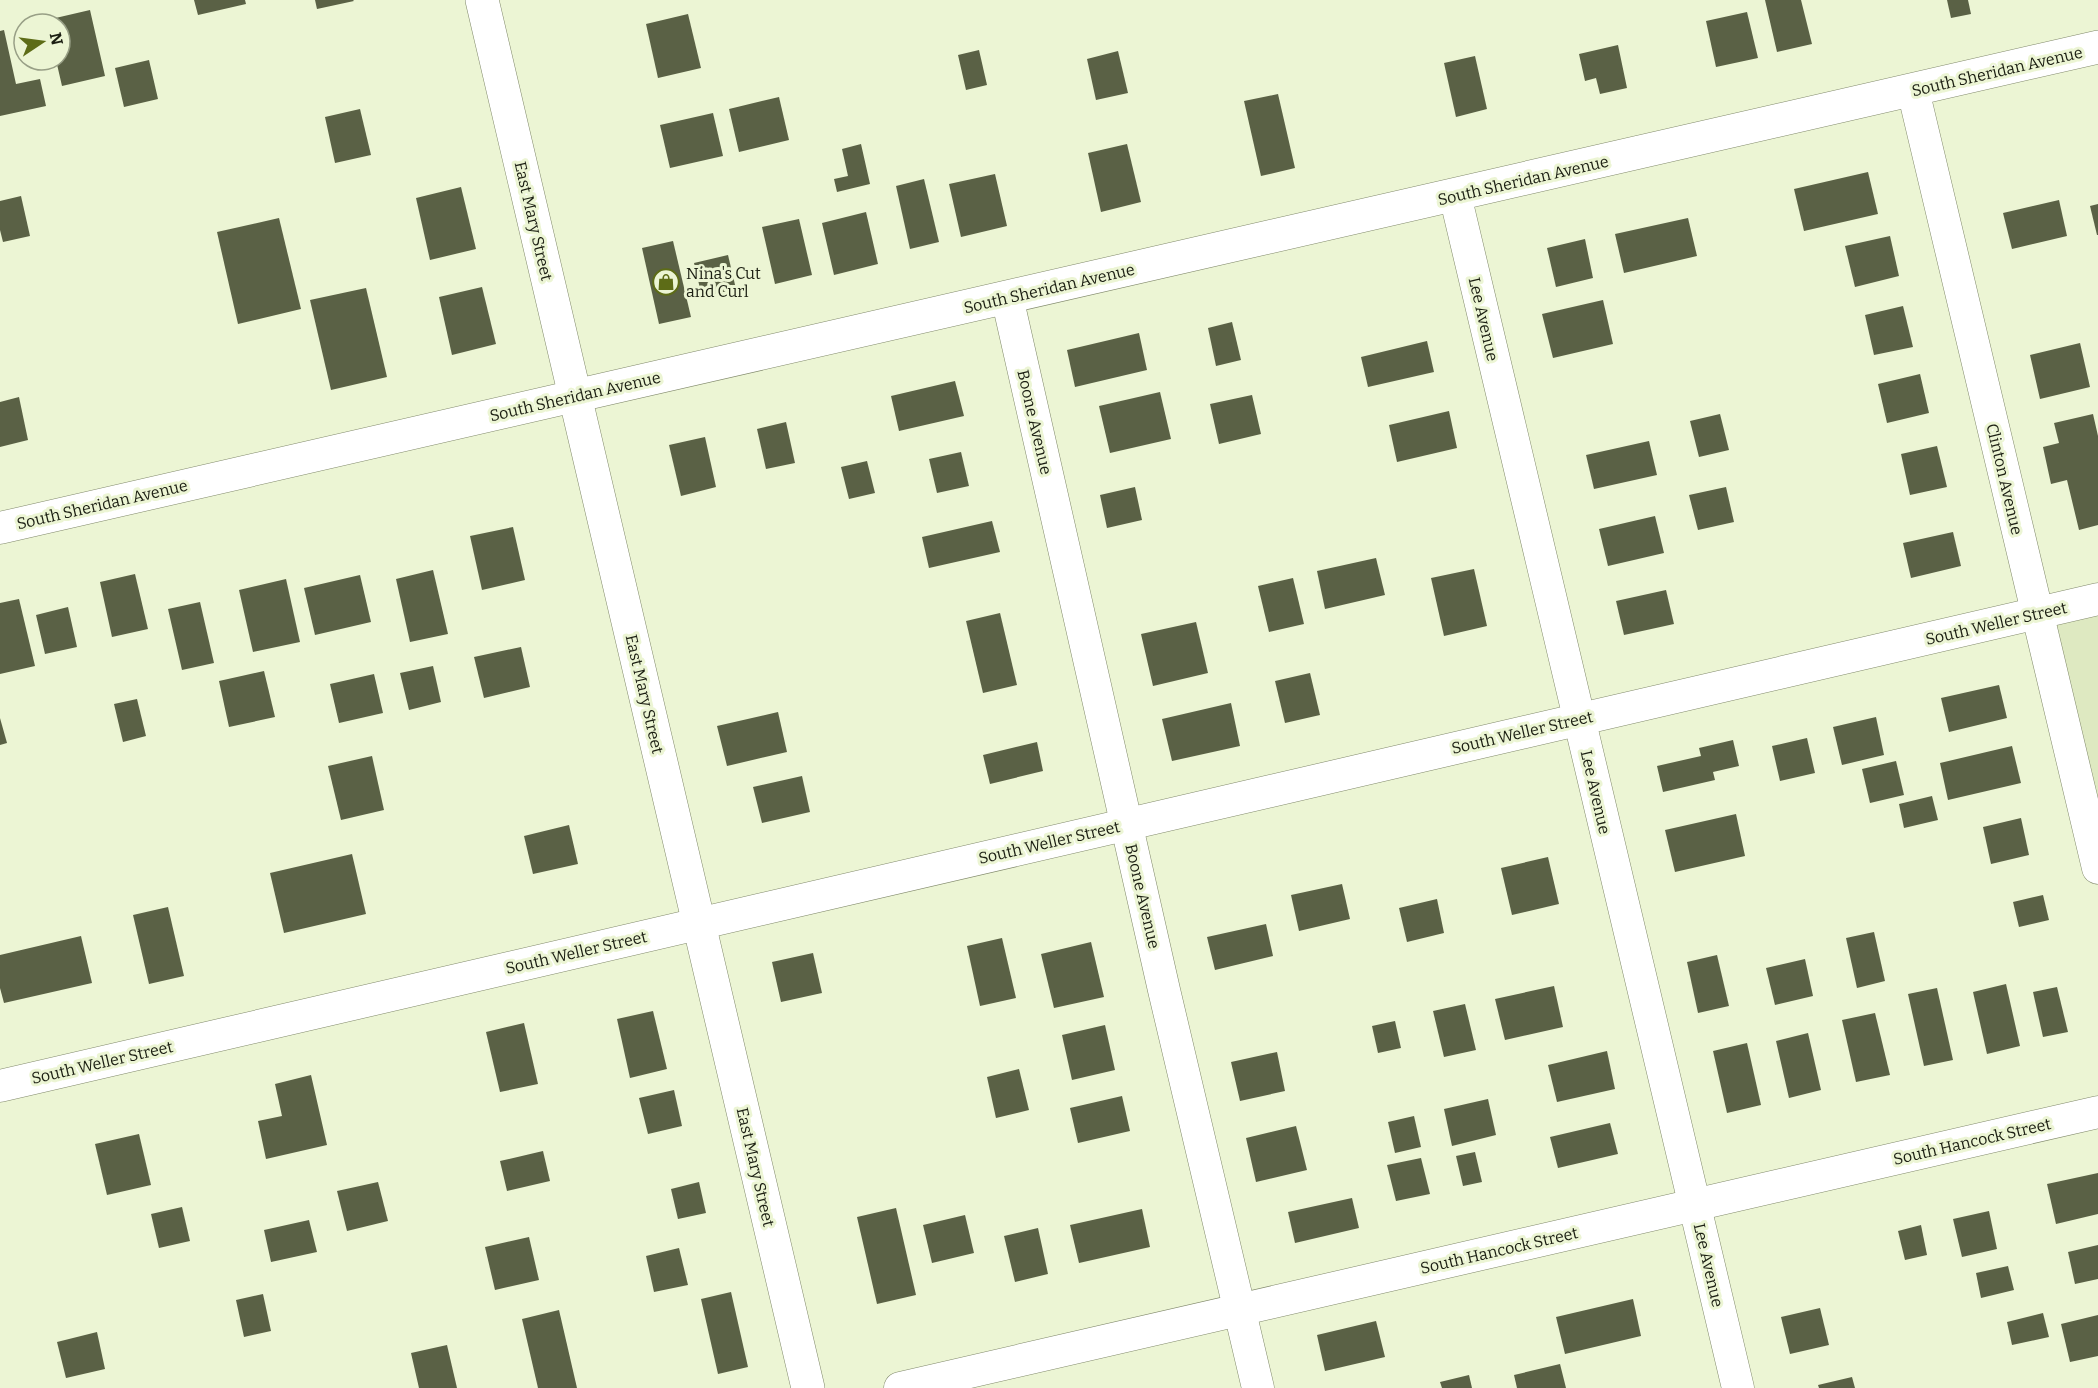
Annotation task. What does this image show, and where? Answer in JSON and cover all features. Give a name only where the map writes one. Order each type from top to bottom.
[{"type":"street","name":"East Mary Street","points":[[482,0],[808,1388]]},
{"type":"street","name":"South Sheridan Avenue","points":[[0,528],[2098,47]]},
{"type":"street","name":"Clinton Avenue","points":[[1913,90],[2098,868]]},
{"type":"street","name":"Lee Avenue","points":[[1455,195],[1738,1388]]},
{"type":"street","name":"Boone Avenue","points":[[1007,297],[1258,1388]]},
{"type":"street","name":"South Weller Street","points":[[0,1086],[2098,599]]},
{"type":"street","name":"South Hancock Street","points":[[900,1388],[2098,1112]]},
{"type":"shaded area","points":[[2098,599],[2098,868],[2037,613]]},
{"type":"building","points":[[194,0],[245,0],[246,4],[198,15]]},
{"type":"building","points":[[315,0],[353,0],[354,1],[317,9]]},
{"type":"building","points":[[1765,0],[1801,0],[1812,44],[1777,52]]},
{"type":"building","points":[[1947,0],[1968,0],[1971,14],[1951,18]]},
{"type":"building","points":[[90,10],[105,76],[62,86],[59,72],[72,72],[72,14]]},
{"type":"building","points":[[1747,12],[1758,58],[1716,67],[1706,21]]},
{"type":"building","points":[[688,14],[701,68],[658,78],[646,24]]},
{"type":"building","points":[[4,30],[16,84],[40,79],[46,106],[0,116],[0,31]]},
{"type":"building","points":[[1618,45],[1627,88],[1600,94],[1596,78],[1585,81],[1579,54]]},
{"type":"building","points":[[979,50],[987,85],[966,90],[958,55]]},
{"type":"building","points":[[1118,51],[1128,93],[1096,100],[1087,59]]},
{"type":"building","points":[[1475,56],[1487,109],[1456,117],[1444,63]]},
{"type":"building","points":[[149,60],[158,99],[124,107],[115,68]]},
{"type":"building","points":[[1278,94],[1295,168],[1261,176],[1244,101]]},
{"type":"building","points":[[779,97],[789,140],[739,152],[729,109]]},
{"type":"building","points":[[360,109],[371,155],[335,163],[325,117]]},
{"type":"building","points":[[713,113],[723,156],[670,168],[660,125]]},
{"type":"building","points":[[861,144],[870,184],[837,192],[834,179],[848,176],[842,149]]},
{"type":"building","points":[[1127,144],[1141,202],[1101,212],[1088,153]]},
{"type":"building","points":[[1868,172],[1878,214],[1804,231],[1794,189]]},
{"type":"building","points":[[995,174],[1007,226],[961,237],[949,184]]},
{"type":"building","points":[[924,179],[939,242],[910,249],[896,186]]},
{"type":"building","points":[[461,187],[476,249],[430,260],[416,198]]},
{"type":"building","points":[[21,196],[30,236],[3,242],[0,230],[0,201]]},
{"type":"building","points":[[2059,200],[2067,236],[2012,249],[2003,213]]},
{"type":"building","points":[[2098,204],[2098,235],[2097,235],[2090,206]]},
{"type":"building","points":[[866,212],[878,264],[834,275],[822,223]]},
{"type":"building","points":[[279,218],[301,309],[238,324],[217,232]]},
{"type":"building","points":[[1688,218],[1697,256],[1624,273],[1615,234]]},
{"type":"building","points":[[799,219],[812,275],[775,284],[762,227]]},
{"type":"building","points":[[1890,236],[1899,276],[1855,287],[1845,246]]},
{"type":"building","points":[[1585,239],[1593,278],[1556,287],[1547,248]]},
{"type":"building","name":"Nina's Cut and Curl","points":[[673,241],[691,317],[659,324],[642,248]]},
{"type":"building","points":[[728,255],[736,289],[702,297],[694,263]]},
{"type":"building","points":[[482,287],[496,344],[452,355],[439,297]]},
{"type":"building","points":[[366,288],[387,377],[331,390],[310,300]]},
{"type":"building","points":[[1603,300],[1613,344],[1553,358],[1542,314]]},
{"type":"building","points":[[1903,306],[1913,347],[1874,355],[1865,315]]},
{"type":"building","points":[[1232,322],[1241,360],[1216,366],[1208,328]]},
{"type":"building","points":[[1139,333],[1147,370],[1075,387],[1067,350]]},
{"type":"building","points":[[1427,341],[1434,372],[1368,387],[1361,357]]},
{"type":"building","points":[[2080,343],[2090,387],[2040,399],[2030,355]]},
{"type":"building","points":[[1920,374],[1929,413],[1887,423],[1878,384]]},
{"type":"building","points":[[955,381],[964,416],[899,431],[891,396]]},
{"type":"building","points":[[1160,392],[1171,439],[1110,453],[1099,406]]},
{"type":"building","points":[[1252,395],[1261,434],[1219,444],[1210,404]]},
{"type":"building","points":[[19,397],[28,440],[0,447],[0,402]]},
{"type":"building","points":[[1449,411],[1457,448],[1397,462],[1389,425]]},
{"type":"building","points":[[1720,414],[1729,450],[1699,457],[1690,421]]},
{"type":"building","points":[[2093,414],[2098,436],[2098,525],[2079,530],[2067,480],[2051,484],[2043,447],[2059,443],[2054,423]]},
{"type":"building","points":[[786,422],[795,463],[766,469],[757,429]]},
{"type":"building","points":[[705,437],[716,487],[681,496],[669,445]]},
{"type":"building","points":[[1649,441],[1657,475],[1594,489],[1586,455]]},
{"type":"building","points":[[1937,446],[1947,487],[1910,495],[1901,454]]},
{"type":"building","points":[[961,452],[969,486],[937,493],[929,459]]},
{"type":"building","points":[[867,461],[875,493],[849,499],[841,467]]},
{"type":"building","points":[[1135,487],[1142,520],[1107,528],[1100,495]]},
{"type":"building","points":[[1726,487],[1734,522],[1698,530],[1689,495]]},
{"type":"building","points":[[1655,516],[1664,553],[1608,566],[1599,529]]},
{"type":"building","points":[[992,521],[1000,552],[929,568],[922,537]]},
{"type":"building","points":[[513,527],[525,580],[482,590],[470,536]]},
{"type":"building","points":[[1953,532],[1961,566],[1911,578],[1903,543]]},
{"type":"building","points":[[1376,558],[1385,595],[1325,609],[1317,571]]},
{"type":"building","points":[[1474,569],[1487,626],[1444,636],[1431,578]]},
{"type":"building","points":[[433,570],[448,634],[410,642],[396,579]]},
{"type":"building","points":[[135,574],[148,629],[112,637],[100,582]]},
{"type":"building","points":[[360,575],[371,622],[315,635],[304,588]]},
{"type":"building","points":[[1293,578],[1304,624],[1269,632],[1258,586]]},
{"type":"building","points":[[286,579],[300,642],[253,652],[239,590]]},
{"type":"building","points":[[1666,590],[1674,624],[1624,635],[1616,601]]},
{"type":"building","points":[[19,599],[35,666],[0,674],[0,603]]},
{"type":"building","points":[[200,602],[214,663],[182,670],[168,609]]},
{"type":"building","points":[[68,607],[77,647],[45,654],[36,615]]},
{"type":"building","points":[[1000,613],[1017,685],[983,693],[966,621]]},
{"type":"building","points":[[1196,622],[1208,673],[1153,686],[1141,634]]},
{"type":"building","points":[[521,647],[530,687],[484,698],[474,657]]},
{"type":"building","points":[[433,666],[441,702],[409,710],[400,673]]},
{"type":"building","points":[[264,671],[275,717],[229,727],[219,681]]},
{"type":"building","points":[[1310,673],[1320,715],[1285,723],[1275,681]]},
{"type":"building","points":[[374,674],[383,713],[339,723],[330,684]]},
{"type":"building","points":[[1999,685],[2007,718],[1949,732],[1941,698]]},
{"type":"building","points":[[137,699],[146,736],[123,742],[114,704]]},
{"type":"building","points":[[1231,703],[1240,746],[1172,761],[1162,719]]},
{"type":"building","points":[[778,712],[787,752],[727,766],[717,726]]},
{"type":"building","points":[[1876,717],[1884,755],[1842,765],[1833,727]]},
{"type":"building","points":[[0,718],[7,743],[0,745]]},
{"type":"building","points":[[1807,738],[1815,773],[1780,781],[1772,746]]},
{"type":"building","points":[[1733,740],[1739,766],[1713,772],[1715,780],[1663,792],[1657,766],[1701,756],[1699,748]]},
{"type":"building","points":[[1037,742],[1043,771],[990,784],[983,755]]},
{"type":"building","points":[[2012,746],[2021,783],[1948,800],[1940,763]]},
{"type":"building","points":[[372,756],[384,810],[341,820],[328,766]]},
{"type":"building","points":[[1896,761],[1904,795],[1870,803],[1862,769]]},
{"type":"building","points":[[802,776],[810,812],[762,823],[753,787]]},
{"type":"building","points":[[1932,796],[1938,820],[1904,828],[1899,804]]},
{"type":"building","points":[[1736,814],[1745,856],[1675,872],[1665,830]]},
{"type":"building","points":[[2021,818],[2029,855],[1991,864],[1983,827]]},
{"type":"building","points":[[569,825],[578,864],[533,874],[524,836]]},
{"type":"building","points":[[352,854],[366,914],[284,933],[270,873]]},
{"type":"building","points":[[1548,857],[1559,904],[1512,915],[1501,868]]},
{"type":"building","points":[[1342,884],[1350,919],[1299,931],[1291,895]]},
{"type":"building","points":[[2043,895],[2049,920],[2019,927],[2013,902]]},
{"type":"building","points":[[1437,899],[1444,933],[1407,942],[1399,908]]},
{"type":"building","points":[[168,907],[184,976],[149,984],[133,915]]},
{"type":"building","points":[[1266,924],[1273,956],[1215,970],[1207,937]]},
{"type":"building","points":[[1874,932],[1885,981],[1857,988],[1846,938]]},
{"type":"building","points":[[81,936],[92,983],[4,1003],[0,988],[0,955]]},
{"type":"building","points":[[1002,938],[1016,998],[980,1006],[967,946]]},
{"type":"building","points":[[1091,942],[1104,997],[1054,1008],[1041,954]]},
{"type":"building","points":[[813,953],[822,993],[781,1002],[772,962]]},
{"type":"building","points":[[1717,955],[1729,1006],[1698,1013],[1687,962]]},
{"type":"building","points":[[1805,959],[1813,996],[1775,1005],[1766,968]]},
{"type":"building","points":[[2006,984],[2020,1046],[1987,1054],[1973,992]]},
{"type":"building","points":[[1554,986],[1563,1027],[1505,1040],[1495,999]]},
{"type":"building","points":[[2057,987],[2068,1032],[2043,1037],[2033,992]]},
{"type":"building","points":[[1937,988],[1953,1060],[1924,1066],[1908,994]]},
{"type":"building","points":[[1465,1004],[1476,1050],[1444,1057],[1433,1011]]},
{"type":"building","points":[[653,1011],[667,1069],[630,1078],[617,1019]]},
{"type":"building","points":[[1875,1013],[1890,1075],[1856,1082],[1842,1020]]},
{"type":"building","points":[[1395,1021],[1401,1048],[1378,1053],[1372,1026]]},
{"type":"building","points":[[524,1023],[538,1084],[500,1092],[486,1032]]},
{"type":"building","points":[[1105,1025],[1115,1070],[1072,1080],[1062,1035]]},
{"type":"building","points":[[1808,1033],[1821,1090],[1789,1098],[1776,1041]]},
{"type":"building","points":[[1747,1043],[1761,1105],[1727,1113],[1713,1051]]},
{"type":"building","points":[[1607,1051],[1615,1089],[1557,1102],[1548,1065]]},
{"type":"building","points":[[1277,1052],[1285,1091],[1240,1101],[1231,1062]]},
{"type":"building","points":[[1019,1069],[1029,1110],[996,1118],[987,1077]]},
{"type":"building","points":[[311,1075],[327,1145],[266,1159],[258,1121],[282,1116],[275,1084]]},
{"type":"building","points":[[674,1090],[682,1126],[648,1134],[639,1098]]},
{"type":"building","points":[[1122,1096],[1130,1131],[1078,1143],[1070,1108]]},
{"type":"building","points":[[1488,1099],[1496,1135],[1452,1146],[1444,1109]]},
{"type":"building","points":[[1414,1116],[1421,1147],[1395,1153],[1388,1122]]},
{"type":"building","points":[[1610,1123],[1618,1154],[1558,1168],[1550,1137]]},
{"type":"building","points":[[1296,1126],[1307,1170],[1256,1182],[1246,1138]]},
{"type":"building","points":[[139,1134],[151,1185],[107,1195],[95,1144]]},
{"type":"building","points":[[543,1151],[550,1181],[507,1191],[500,1161]]},
{"type":"building","points":[[1475,1152],[1482,1182],[1463,1186],[1456,1156]]},
{"type":"building","points":[[1421,1158],[1430,1194],[1396,1201],[1387,1165]]},
{"type":"building","points":[[2098,1173],[2098,1214],[2056,1224],[2047,1184]]},
{"type":"building","points":[[378,1182],[388,1221],[347,1231],[337,1191]]},
{"type":"building","points":[[699,1182],[706,1213],[678,1219],[671,1189]]},
{"type":"building","points":[[1352,1198],[1359,1228],[1295,1243],[1288,1212]]},
{"type":"building","points":[[182,1207],[190,1241],[159,1248],[151,1214]]},
{"type":"building","points":[[896,1208],[916,1295],[877,1304],[857,1217]]},
{"type":"building","points":[[1142,1209],[1150,1247],[1079,1263],[1070,1225]]},
{"type":"building","points":[[1989,1211],[1997,1249],[1962,1257],[1953,1219]]},
{"type":"building","points":[[965,1215],[974,1253],[932,1263],[923,1225]]},
{"type":"building","points":[[309,1220],[317,1252],[271,1262],[264,1230]]},
{"type":"building","points":[[1921,1225],[1927,1255],[1905,1260],[1898,1231]]},
{"type":"building","points":[[1038,1228],[1048,1274],[1015,1282],[1004,1236]]},
{"type":"building","points":[[529,1237],[539,1280],[495,1290],[485,1247]]},
{"type":"building","points":[[2098,1245],[2098,1279],[2075,1284],[2068,1252]]},
{"type":"building","points":[[679,1248],[688,1285],[654,1292],[646,1256]]},
{"type":"building","points":[[2008,1266],[2014,1290],[1981,1298],[1976,1273]]},
{"type":"building","points":[[731,1292],[748,1367],[718,1374],[701,1299]]},
{"type":"building","points":[[263,1294],[271,1331],[244,1337],[236,1300]]},
{"type":"building","points":[[1633,1299],[1641,1336],[1565,1354],[1556,1317]]},
{"type":"building","points":[[1820,1308],[1829,1345],[1790,1354],[1781,1317]]},
{"type":"building","points":[[559,1310],[577,1388],[538,1388],[522,1319]]},
{"type":"building","points":[[2043,1313],[2049,1337],[2012,1345],[2007,1322]]},
{"type":"building","points":[[2098,1315],[2098,1356],[2070,1362],[2061,1324]]},
{"type":"building","points":[[1376,1321],[1385,1357],[1325,1371],[1317,1335]]},
{"type":"building","points":[[97,1332],[105,1369],[66,1378],[57,1342]]},
{"type":"building","points":[[447,1345],[457,1388],[419,1388],[411,1353]]},
{"type":"building","points":[[1560,1364],[1566,1388],[1517,1388],[1514,1375]]},
{"type":"building","points":[[1469,1375],[1472,1388],[1442,1388],[1440,1382]]},
{"type":"building","points":[[1852,1377],[1855,1388],[1819,1388],[1818,1385]]},
{"type":"place","name":"Nina's Cut and Curl","points":[[666,282]]}]
